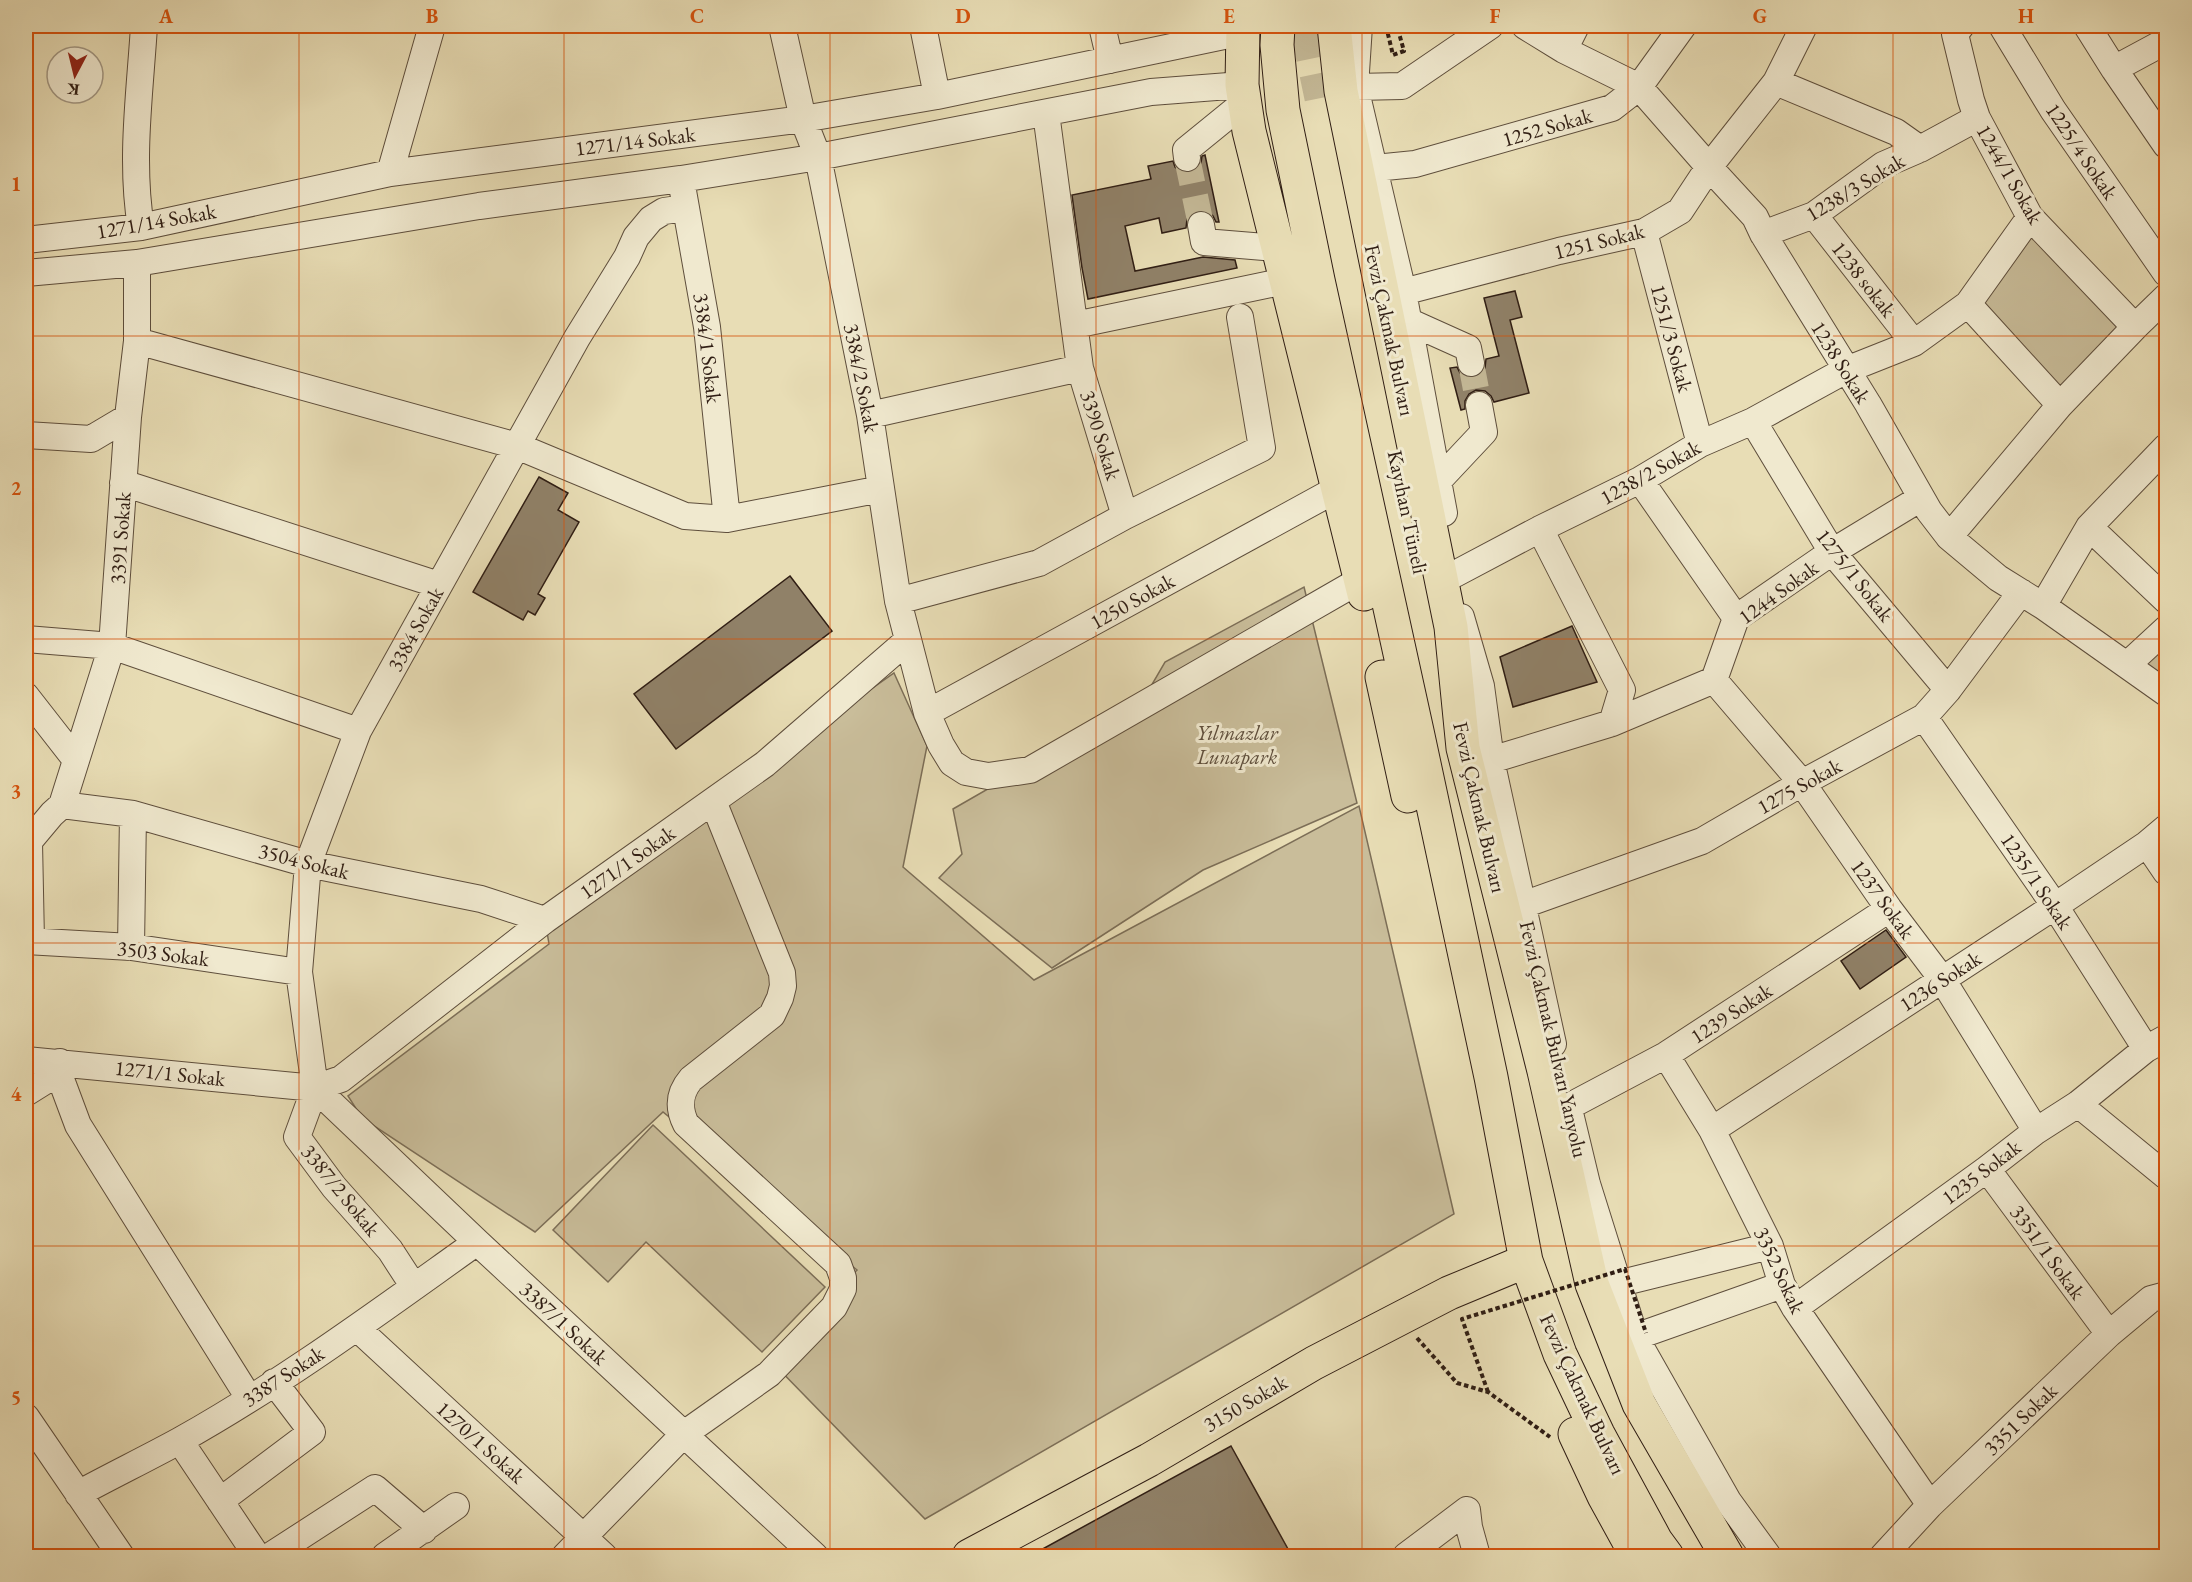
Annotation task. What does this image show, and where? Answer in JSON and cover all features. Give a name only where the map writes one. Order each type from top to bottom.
[{"type":"main road","name":"Fevzi Çakmak Bulvarı","points":[[1278,26],[1276,45],[1285,121],[1491,1077],[1517,1264],[1598,1434],[1667,1557]]},
{"type":"main road","name":"Fevzi Çakmak Bulvarı","points":[[1334,26],[1341,92],[1477,754],[1592,1284],[1639,1404],[1727,1557]]},
{"type":"main road","points":[[1232,30],[1249,131],[1337,489],[1362,579],[1517,1264],[1560,1402],[1604,1496],[1637,1557]]},
{"type":"main road","name":"Kayıhan Tüneli","points":[[1321,98],[1435,641],[1477,754]]},
{"type":"main road","name":"3150 Sokak","points":[[969,1557],[1149,1460],[1314,1363],[1449,1293],[1517,1264]]},
{"type":"main road","points":[[1560,1354],[1560,1402]]},
{"type":"street","points":[[141,227],[136,196],[135,158],[144,26]]},
{"type":"street","points":[[390,173],[432,26]]},
{"type":"street","name":"3384/2 Sokak","points":[[782,26],[803,119],[818,157],[870,415],[898,601],[927,713],[952,763],[966,772],[988,777],[1030,770],[1362,579]]},
{"type":"street","points":[[922,26],[937,96]]},
{"type":"street","points":[[1102,26],[1110,60]]},
{"type":"street","name":"Fevzi Çakmak Bulvarı Yanyolu","points":[[1359,26],[1355,87],[1403,292],[1455,574],[1462,625],[1481,686],[1477,754],[1523,905],[1587,1184],[1617,1284],[1640,1335],[1728,1501],[1768,1557]]},
{"type":"street","points":[[1355,87],[1402,86],[1490,26]]},
{"type":"street","name":"1238 Sokak","points":[[1525,26],[1564,50],[1639,87],[1755,217],[1921,498],[1949,537],[1998,578],[2043,606],[2166,693]]},
{"type":"street","points":[[1564,50],[1576,26]]},
{"type":"street","name":"1252 Sokak","points":[[1375,168],[1414,164],[1612,108],[1639,87],[1683,26]]},
{"type":"street","name":"1251 Sokak","points":[[1403,292],[1559,251],[1644,232],[1680,211],[1709,167],[1776,82],[1804,26]]},
{"type":"street","name":"1244/1 Sokak","points":[[1961,26],[1955,34],[1977,118],[2030,217],[2135,327]]},
{"type":"street","name":"1225/4 Sokak","points":[[2002,26],[2053,110],[2166,273]]},
{"type":"street","points":[[2087,26],[2166,145]]},
{"type":"street","name":"1271/14 Sokak","points":[[26,240],[141,227],[390,173],[803,119],[937,96],[1110,60],[1232,30]]},
{"type":"street","points":[[2114,69],[2166,41]]},
{"type":"street","points":[[1776,82],[1896,132],[1920,149]]},
{"type":"street","points":[[26,273],[137,263],[479,206],[681,179],[818,157],[1151,92],[1243,93]]},
{"type":"street","points":[[1187,158],[1186,150],[1243,93]]},
{"type":"street","name":"3390 Sokak","points":[[1046,113],[1080,368],[1125,516]]},
{"type":"street","name":"1238/3 Sokak","points":[[1763,234],[1814,215],[1883,165],[1920,149],[1977,118]]},
{"type":"street","name":"3384/1 Sokak","points":[[681,179],[707,327],[728,519]]},
{"type":"street","name":"3384 Sokak","points":[[315,1088],[299,972],[308,864],[358,731],[636,237],[651,219],[664,211],[686,208]]},
{"type":"street","name":"1238 sokak","points":[[1814,215],[1914,343]]},
{"type":"street","name":"1238/2 Sokak","points":[[1455,574],[1640,480],[1700,444],[1753,421],[1846,370],[1914,343],[1968,304],[2030,217]]},
{"type":"street","points":[[1201,225],[1204,242],[1277,249]]},
{"type":"street","name":"1251/3 Sokak","points":[[1644,232],[1700,444]]},
{"type":"street","name":"3391 Sokak","points":[[62,805],[112,646],[128,417],[137,341],[137,263]]},
{"type":"street","points":[[1075,325],[1285,281]]},
{"type":"street","points":[[1949,537],[2060,405],[2166,297]]},
{"type":"street","points":[[1968,304],[2060,405]]},
{"type":"street","points":[[898,601],[1039,563],[1125,516],[1262,448],[1240,317]]},
{"type":"street","points":[[1408,321],[1468,348],[1471,363]]},
{"type":"street","points":[[137,341],[517,446],[685,516],[728,519],[881,489]]},
{"type":"street","points":[[870,415],[1080,368]]},
{"type":"street","points":[[1438,481],[1484,432],[1479,405]]},
{"type":"street","points":[[26,435],[91,439],[128,417]]},
{"type":"street","name":"1275/1 Sokak","points":[[1753,421],[1832,552],[1948,690]]},
{"type":"street","points":[[2043,606],[2089,527],[2166,447]]},
{"type":"street","points":[[1640,480],[1736,618]]},
{"type":"street","points":[[123,483],[439,585]]},
{"type":"street","name":"1250 Sokak","points":[[927,713],[1337,489]]},
{"type":"street","name":"1244 Sokak","points":[[1714,680],[1736,618],[1832,552],[1921,498]]},
{"type":"street","points":[[2089,527],[2166,600]]},
{"type":"street","points":[[1540,529],[1622,690],[1612,723]]},
{"type":"street","name":"1275 Sokak","points":[[1523,905],[1702,841],[1802,783],[1924,717],[1948,690],[2020,592]]},
{"type":"street","points":[[2127,665],[2166,629]]},
{"type":"street","points":[[26,639],[112,646],[358,731]]},
{"type":"street","name":"1271/1 Sokak","points":[[26,1060],[59,1068],[315,1088],[341,1079],[545,920],[765,764],[908,640]]},
{"type":"street","points":[[1477,754],[1612,723],[1714,680]]},
{"type":"street","name":"1237 Sokak","points":[[1714,680],[1802,783],[1889,909],[1942,979],[2036,1131]]},
{"type":"street","points":[[26,696],[76,760]]},
{"type":"street","name":"1235/1 Sokak","points":[[1924,717],[2055,906],[2156,1043]]},
{"type":"street","points":[[565,1557],[684,1434],[769,1374],[834,1307],[843,1289],[843,1278],[838,1264],[686,1124],[683,1116],[682,1093],[690,1079],[765,1022],[777,1007],[783,986],[782,973],[713,801]]},
{"type":"street","points":[[28,941],[27,844],[62,805]]},
{"type":"street","name":"3504 Sokak","points":[[62,805],[134,814],[308,864],[481,899],[545,920]]},
{"type":"street","points":[[131,947],[134,814]]},
{"type":"street","points":[[2157,836],[2166,872]]},
{"type":"street","name":"1236 Sokak","points":[[1712,1131],[2055,906],[2157,836]]},
{"type":"street","name":"1239 Sokak","points":[[1568,1107],[1666,1055],[1889,909]]},
{"type":"street","name":"3503 Sokak","points":[[28,941],[131,947],[299,972]]},
{"type":"street","name":"1235 Sokak","points":[[1795,1308],[2036,1131],[2078,1104],[2156,1043]]},
{"type":"street","name":"3352 Sokak","points":[[1666,1055],[1712,1131],[1770,1246],[1782,1285],[1795,1308],[1930,1505]]},
{"type":"street","points":[[26,1093],[59,1068],[78,1125],[249,1398]]},
{"type":"street","name":"3387/1 Sokak","points":[[315,1088],[815,1557]]},
{"type":"street","name":"3387/2 Sokak","points":[[315,1088],[297,1137],[334,1187],[390,1250],[414,1287]]},
{"type":"street","points":[[2078,1104],[2166,1176]]},
{"type":"street","name":"3351/1 Sokak","points":[[1987,1169],[2109,1334]]},
{"type":"street","name":"3387 Sokak","points":[[78,1494],[180,1441],[249,1398],[357,1328],[477,1242]]},
{"type":"street","points":[[1617,1284],[1770,1246]]},
{"type":"street","points":[[1640,1335],[1782,1285]]},
{"type":"street","name":"3351 Sokak","points":[[1883,1557],[1930,1505],[2109,1334],[2151,1299],[2166,1295]]},
{"type":"street","name":"1270/1 Sokak","points":[[357,1328],[604,1557]]},
{"type":"street","points":[[220,1501],[312,1432],[274,1382]]},
{"type":"street","points":[[27,1421],[121,1557]]},
{"type":"street","points":[[180,1441],[257,1557]]},
{"type":"street","points":[[270,1557],[375,1488],[424,1530]]},
{"type":"street","points":[[386,1557],[456,1506]]},
{"type":"street","points":[[1406,1557],[1467,1510],[1477,1557]]},
{"type":"path","points":[[1386,26],[1393,55],[1404,51],[1397,26]]},
{"type":"path","points":[[1488,1392],[1462,1319],[1625,1269],[1640,1335]]},
{"type":"path","points":[[1400,1318],[1457,1383],[1488,1392],[1552,1439]]},
{"type":"green space","points":[[2030,217],[2135,327],[2060,405],[1968,304]]},
{"type":"green space","name":"Yılmazlar Lunapark","points":[[1304,587],[1357,803],[1203,870],[1052,968],[939,878],[962,854],[953,809],[1143,700],[1165,662]]},
{"type":"green space","points":[[2166,629],[2166,693],[2127,665]]},
{"type":"green space","points":[[894,673],[927,746],[903,867],[1034,980],[1359,806],[1454,1214],[925,1519],[769,1359],[857,1270],[663,1112],[535,1232],[362,1118],[348,1096],[549,944],[545,920]]},
{"type":"green space","points":[[653,1125],[825,1287],[762,1352],[646,1242],[608,1282],[553,1230]]},
{"type":"building","points":[[1205,155],[1219,222],[1216,222],[1207,211],[1199,210],[1187,219],[1186,228],[1162,233],[1159,218],[1125,226],[1135,271],[1203,257],[1235,260],[1237,268],[1088,299],[1072,195],[1151,179],[1148,166],[1173,161],[1175,167],[1181,172],[1189,173],[1196,170],[1201,163],[1202,156]]},
{"type":"building","points":[[1515,291],[1522,317],[1510,320],[1529,393],[1494,402],[1485,391],[1476,390],[1469,394],[1465,401],[1465,409],[1461,410],[1450,368],[1457,367],[1466,377],[1474,378],[1485,368],[1486,359],[1499,356],[1484,298]]},
{"type":"building","points":[[539,477],[568,493],[558,510],[579,522],[538,594],[545,598],[535,615],[528,611],[523,620],[473,592]]},
{"type":"building","points":[[790,576],[832,631],[676,749],[634,694]]},
{"type":"building","points":[[1572,626],[1597,682],[1513,707],[1500,657]]},
{"type":"building","points":[[1886,930],[1906,957],[1860,989],[1841,961]]},
{"type":"building","points":[[1231,1446],[1288,1549],[1275,1557],[1028,1557]]},
{"type":"tunnel","points":[[1306,26],[1321,98]]},
{"type":"tunnel","points":[[1187,158],[1201,225]]},
{"type":"tunnel","points":[[1471,363],[1479,405]]}]
